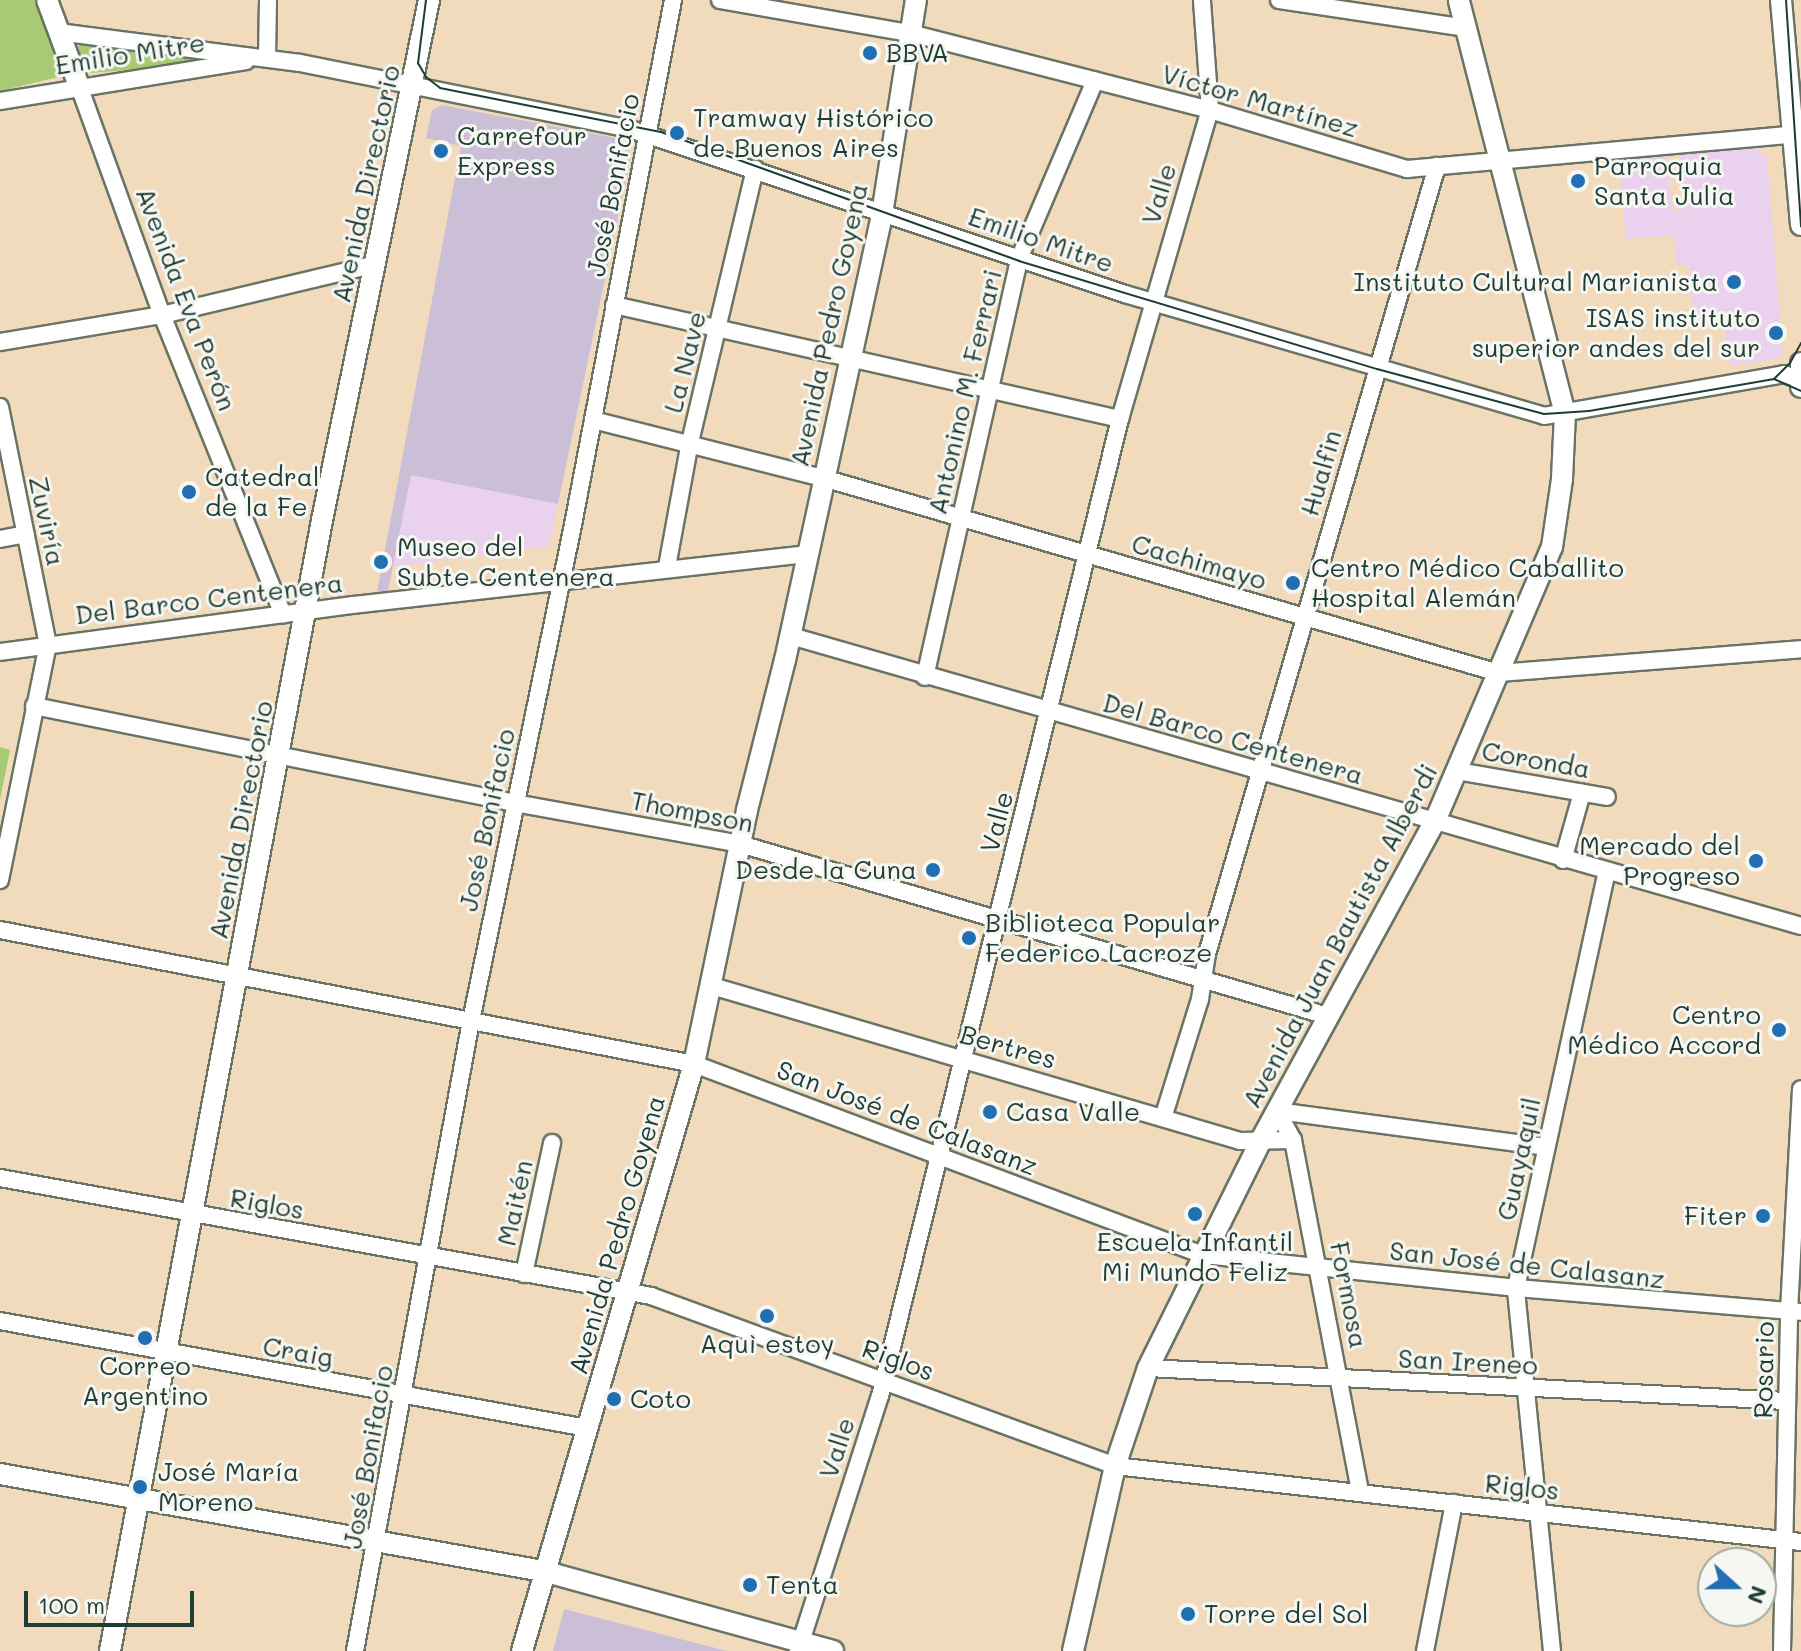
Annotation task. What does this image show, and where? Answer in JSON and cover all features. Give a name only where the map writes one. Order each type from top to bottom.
[{"type":"main road","name":"Avenida Directorio","points":[[110,1651],[307,611],[429,0]]},
{"type":"main road","name":"Avenida Pedro Goyena","points":[[522,1651],[694,1064],[742,837],[753,812],[781,700],[785,660],[807,554],[883,212],[916,0]]},
{"type":"main road","name":"Avenida Juan Bautista Alberdi","points":[[1073,1651],[1115,1466],[1148,1368],[1261,1140],[1435,821],[1552,547],[1565,443],[1564,413],[1502,158],[1459,0]]},
{"type":"main road","points":[[1781,0],[1797,134],[1801,225]]},
{"type":"main road","name":"Avenida Eva Perón","points":[[54,12],[79,86]]},
{"type":"main road","points":[[1801,363],[1801,387]]},
{"type":"main road","points":[[0,1474],[543,1571],[799,1646],[833,1651]]},
{"type":"street","points":[[267,58],[268,0]]},
{"type":"street","name":"José Bonifacio","points":[[355,1651],[471,1021],[593,420],[673,0]]},
{"type":"street","name":"Víctor Martínez","points":[[720,0],[910,33],[1210,110],[1407,169],[1502,158],[1797,134]]},
{"type":"street","name":"Valle","points":[[799,1646],[883,1380],[1120,419],[1151,302],[1210,110],[1202,0]]},
{"type":"street","points":[[1279,0],[1467,28]]},
{"type":"street","name":"Emilio Mitre","points":[[54,12],[647,134],[1151,302],[1544,416],[1784,374],[1801,380]]},
{"type":"street","name":"Emilio Mitre","points":[[0,101],[267,58]]},
{"type":"street","name":"Antonino M. Ferrari","points":[[925,677],[1019,259],[1095,81]]},
{"type":"street","name":"Avenida Eva Perón","points":[[79,86],[162,315],[283,614]]},
{"type":"street","name":"Hualfin","points":[[1163,1118],[1203,979],[1207,954],[1437,166]]},
{"type":"street","name":"La Nave","points":[[667,567],[690,442],[755,169]]},
{"type":"street","points":[[0,342],[162,315],[376,264]]},
{"type":"street","points":[[614,305],[717,331],[1120,419]]},
{"type":"street","name":"Zuviría","points":[[0,407],[8,487],[26,534],[48,644],[0,880]]},
{"type":"street","name":"Cachimayo","points":[[593,420],[823,478],[1499,673],[1801,649]]},
{"type":"street","points":[[0,539],[26,534]]},
{"type":"street","name":"Del Barco Centenera","points":[[0,652],[667,567],[807,554]]},
{"type":"street","name":"Del Barco Centenera","points":[[791,636],[925,677],[1801,926]]},
{"type":"street","name":"Thompson","points":[[34,706],[515,803],[742,837],[1328,1016]]},
{"type":"street","name":"Coronda","points":[[1457,771],[1607,797]]},
{"type":"street","points":[[1563,860],[1582,793]]},
{"type":"street","name":"Guayaquil","points":[[1552,1651],[1516,1288],[1607,872]]},
{"type":"street","name":"San José de Calasanz","points":[[0,930],[694,1064],[1203,1255],[1516,1288],[1795,1312]]},
{"type":"street","name":"Bertres","points":[[712,986],[1240,1141],[1293,1140]]},
{"type":"street","name":"Rosario","points":[[1782,1651],[1793,1542],[1786,1401],[1795,1312],[1801,1089]]},
{"type":"street","points":[[1277,1111],[1546,1147]]},
{"type":"street","name":"Formosa","points":[[1277,1111],[1293,1140],[1320,1269],[1360,1492]]},
{"type":"street","name":"Maitén","points":[[524,1274],[552,1143]]},
{"type":"street","name":"Riglos","points":[[0,1178],[427,1258],[651,1296],[1115,1466],[1793,1542]]},
{"type":"street","name":"Craig","points":[[0,1321],[587,1428]]},
{"type":"street","name":"San Ireneo","points":[[1148,1368],[1786,1401]]},
{"type":"street","points":[[1425,1651],[1454,1503]]},
{"type":"shaded area","points":[[442,105],[621,139],[631,154],[558,504],[411,475],[388,591],[377,592],[461,146],[426,138],[432,110]]},
{"type":"shaded area","points":[[1757,148],[1767,157],[1783,354],[1779,358],[1730,366],[1723,318],[1694,321],[1689,266],[1677,266],[1674,235],[1626,239],[1618,161],[1667,156],[1673,210],[1684,209],[1679,155]]},
{"type":"shaded area","points":[[410,475],[558,504],[549,546],[392,567]]},
{"type":"shaded area","points":[[564,1609],[727,1651],[553,1651]]},
{"type":"green space","points":[[0,0],[34,0],[63,76],[0,91]]},
{"type":"green space","points":[[82,42],[248,59],[91,73],[81,69],[76,50]]},
{"type":"green space","points":[[0,747],[10,750],[0,800]]},
{"type":"tram line","points":[[426,0],[418,63],[426,77],[440,88],[661,132],[1019,261],[1377,369],[1544,414],[1589,411],[1774,379],[1801,391]]},
{"type":"tram line","points":[[1786,0],[1801,227]]},
{"type":"tram line","points":[[1774,379],[1790,363],[1801,343]]},
{"type":"place","name":"BBVA","points":[[870,53]]},
{"type":"place","name":"Tramway Histórico de Buenos Aires","points":[[677,133]]},
{"type":"place","name":"Carrefour Express","points":[[441,151]]},
{"type":"place","name":"Parroquia Santa Julia","points":[[1578,181]]},
{"type":"place","name":"Instituto Cultural Marianista","points":[[1734,282]]},
{"type":"place","name":"ISAS instituto superior andes del sur","points":[[1776,333]]},
{"type":"place","name":"Catedral de la Fe","points":[[189,492]]},
{"type":"place","name":"Museo del Subte Centenera","points":[[381,562]]},
{"type":"place","name":"Centro Médico Caballito Hospital Alemán","points":[[1293,583]]},
{"type":"place","name":"Mercado del Progreso","points":[[1756,861]]},
{"type":"place","name":"Desde la Cuna","points":[[933,870]]},
{"type":"place","name":"Biblioteca Popular Federico Lacroze","points":[[969,938]]},
{"type":"place","name":"Centro Médico Accord","points":[[1779,1030]]},
{"type":"place","name":"Casa Valle","points":[[990,1112]]},
{"type":"place","name":"Escuela Infantil Mi Mundo Feliz","points":[[1195,1214]]},
{"type":"place","name":"Fiter","points":[[1763,1216]]},
{"type":"place","name":"Aquì estoy","points":[[767,1316]]},
{"type":"place","name":"Correo Argentino","points":[[145,1338]]},
{"type":"place","name":"Coto","points":[[614,1399]]},
{"type":"place","name":"José María Moreno","points":[[140,1487]]},
{"type":"place","name":"Tenta","points":[[750,1585]]},
{"type":"place","name":"Torre del Sol","points":[[1188,1614]]}]
